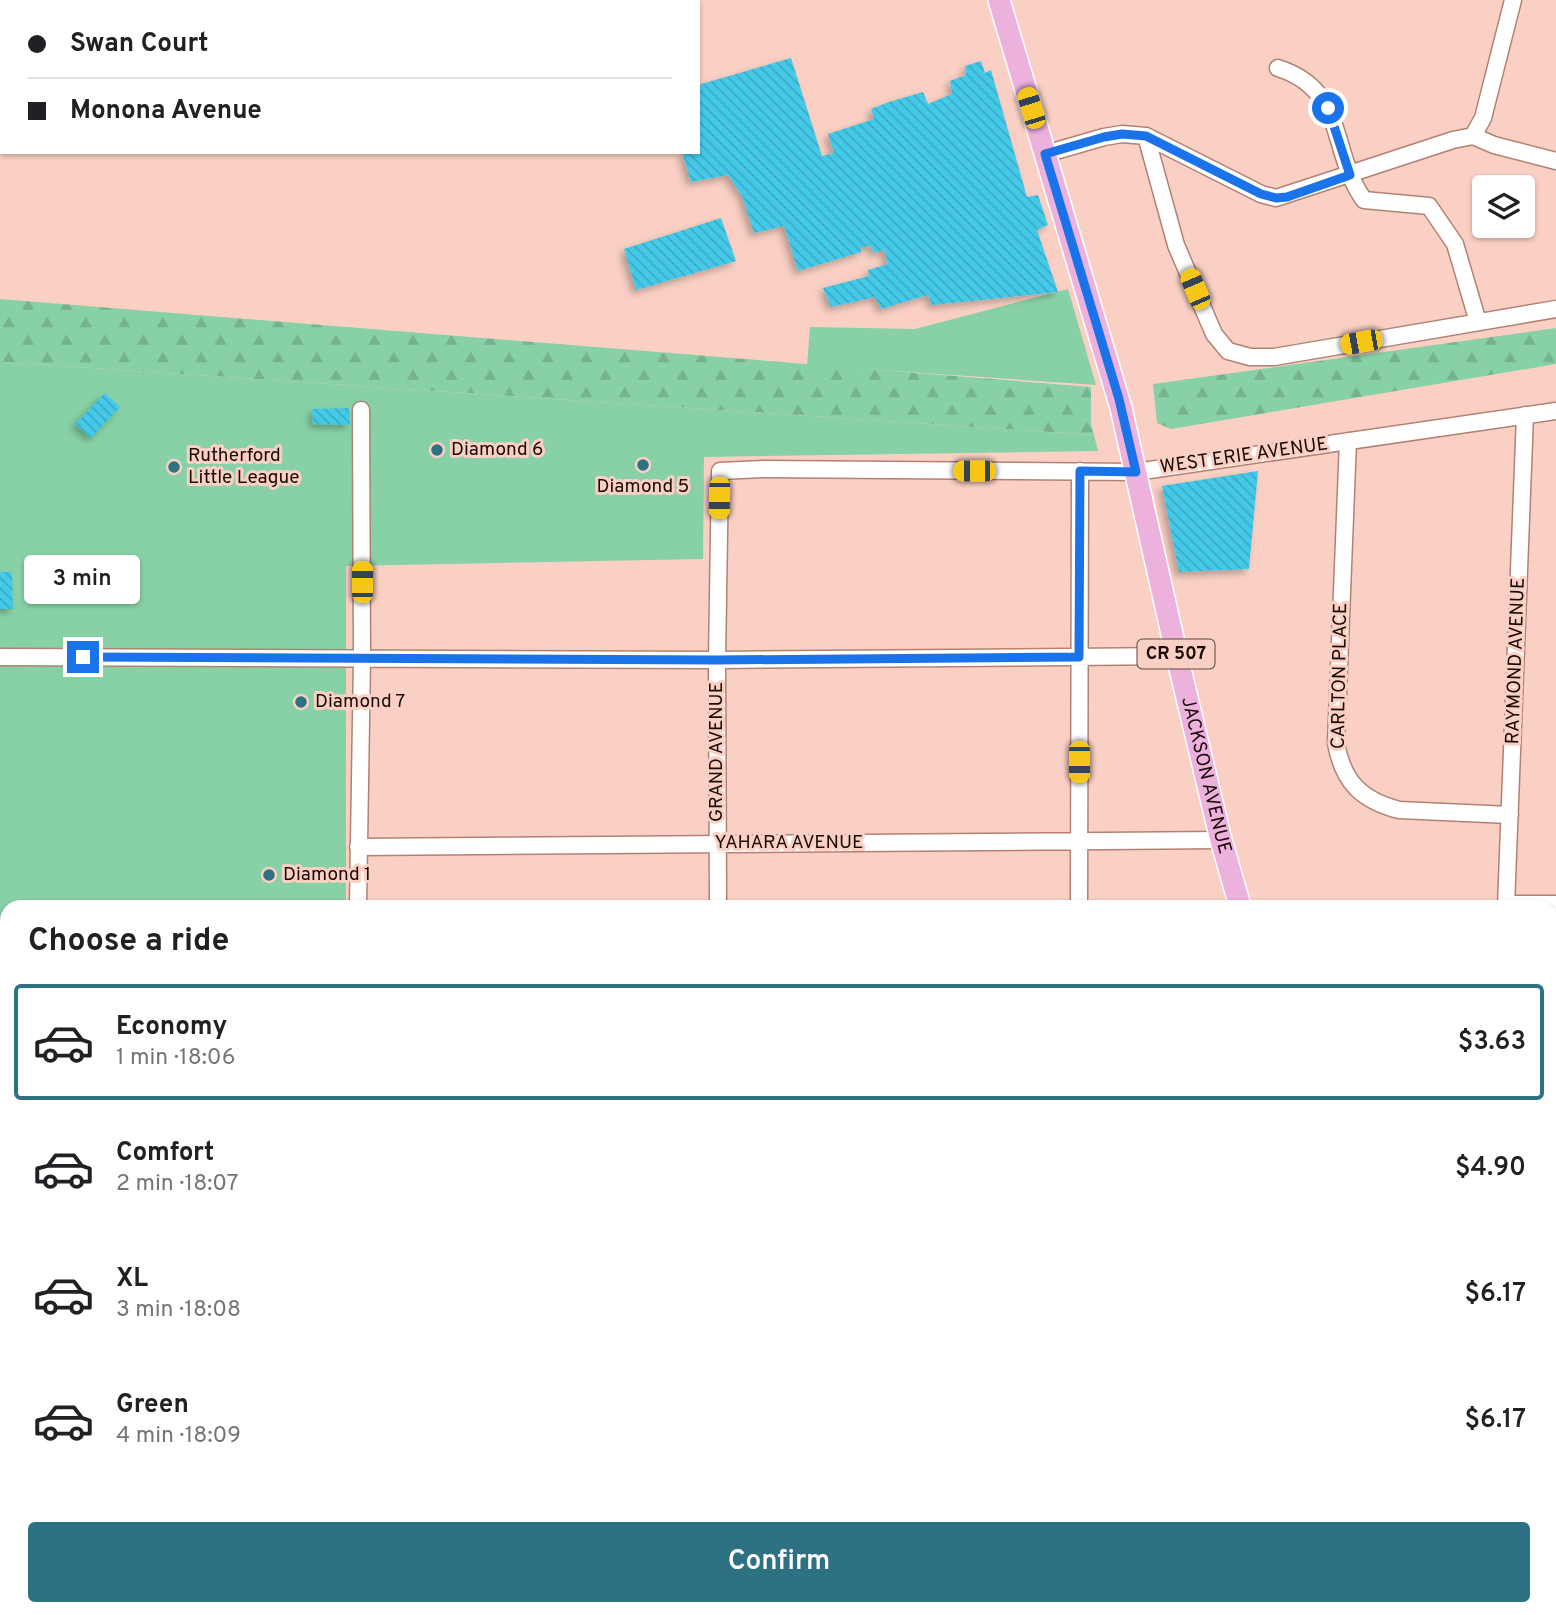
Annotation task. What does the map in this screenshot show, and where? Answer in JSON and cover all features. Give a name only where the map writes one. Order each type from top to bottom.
[{"type":"main road","name":"CR 507","points":[[999,0],[1045,154]]},
{"type":"main road","name":"JACKSON AVENUE","points":[[1045,154],[1119,399],[1177,656],[1221,840],[1238,900]]},
{"type":"street","points":[[1473,136],[1483,118],[1513,0]]},
{"type":"street","points":[[1278,68],[1307,82],[1320,94],[1328,108],[1350,175],[1364,200],[1429,206],[1455,244],[1478,322]]},
{"type":"street","points":[[1045,154],[1104,137],[1122,134],[1146,136],[1261,194],[1276,198],[1453,140],[1473,136],[1494,145],[1556,161]]},
{"type":"street","points":[[1146,136],[1176,245],[1214,334],[1228,351],[1250,357],[1274,357],[1556,309]]},
{"type":"street","points":[[358,900],[362,657],[361,410]]},
{"type":"street","name":"WEST ERIE AVENUE","points":[[720,471],[763,469],[1136,472],[1556,411]]},
{"type":"street","name":"RAYMOND AVENUE","points":[[1506,900],[1525,415]]},
{"type":"street","name":"CARLTON PLACE","points":[[1348,441],[1336,743],[1342,767],[1355,788],[1382,806],[1399,810],[1510,816]]},
{"type":"street","name":"GRAND AVENUE","points":[[718,900],[717,660],[720,471]]},
{"type":"street","points":[[1079,900],[1080,471]]},
{"type":"street","points":[[0,657],[717,660],[1177,656]]},
{"type":"street","name":"YAHARA AVENUE","points":[[358,847],[1221,840]]},
{"type":"green space","points":[[1068,289],[1096,385],[807,365],[810,327],[915,329]]},
{"type":"green space","points":[[0,299],[1091,387],[1091,423],[1094,435],[0,362]]},
{"type":"green space","points":[[1556,328],[1556,364],[1171,429],[1157,423],[1153,384]]},
{"type":"green space","points":[[0,362],[1094,435],[1098,451],[704,457],[703,559],[346,566],[346,900],[0,900]]},
{"type":"building","points":[[791,58],[822,156],[834,153],[828,134],[874,119],[871,109],[889,102],[923,92],[928,104],[952,94],[950,81],[966,75],[965,66],[981,61],[985,73],[991,70],[1027,197],[1038,195],[1048,225],[1037,230],[1058,292],[932,305],[928,295],[881,309],[875,297],[831,307],[823,288],[869,276],[868,270],[888,264],[884,250],[874,253],[871,246],[862,247],[861,252],[798,271],[784,226],[754,233],[742,196],[728,175],[691,182],[683,154],[700,154],[700,84]]},
{"type":"building","points":[[721,218],[736,261],[636,290],[624,249]]},
{"type":"building","points":[[105,393],[120,407],[91,438],[75,424]]},
{"type":"building","points":[[349,408],[350,425],[313,424],[312,409]]},
{"type":"building","points":[[1258,471],[1249,569],[1179,572],[1162,486]]},
{"type":"building","points":[[0,572],[12,572],[13,609],[0,609]]},
{"type":"place","name":"Diamond 6","points":[[437,450]]},
{"type":"place","name":"Diamond 5","points":[[643,465]]},
{"type":"place","name":"Rutherford Little League","points":[[174,467]]},
{"type":"place","name":"Diamond 7","points":[[301,702]]},
{"type":"place","name":"Diamond 1","points":[[269,875]]},
{"type":"route","points":[[83,657],[717,660],[1079,657],[1080,471],[1136,472],[1119,399],[1045,154],[1104,137],[1135,134],[1146,136],[1261,194],[1276,198],[1287,197],[1350,175],[1328,108]]}]
